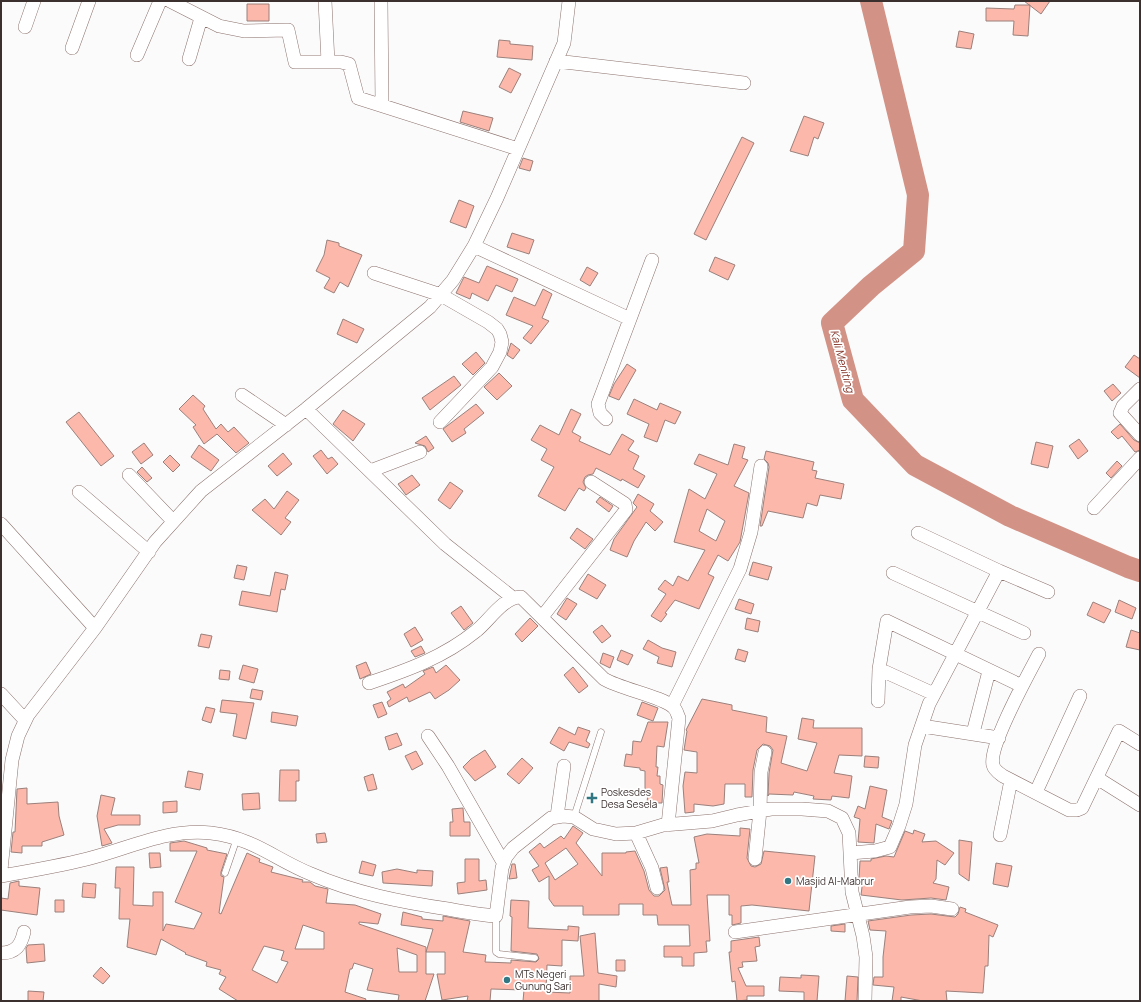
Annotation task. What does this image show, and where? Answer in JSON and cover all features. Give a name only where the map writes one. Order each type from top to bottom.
[{"type":"street","points":[[25,27],[34,1]]},
{"type":"street","points":[[72,48],[89,1]]},
{"type":"street","points":[[137,55],[160,1]]},
{"type":"street","points":[[170,1],[219,26],[244,31],[288,30],[294,62],[346,62],[349,64],[358,98],[382,104],[518,149]]},
{"type":"street","points":[[325,1],[328,62]]},
{"type":"street","points":[[381,1],[382,104]]},
{"type":"street","points":[[1,870],[5,777],[25,720],[95,628],[149,552],[173,521],[201,491],[306,409],[430,307],[441,295],[456,275],[474,246],[518,149],[564,43],[569,1]]},
{"type":"street","points":[[189,60],[201,18]]},
{"type":"street","points":[[556,61],[744,83]]},
{"type":"street","points":[[474,246],[630,319]]},
{"type":"street","points":[[606,419],[600,412],[598,404],[652,260]]},
{"type":"street","points":[[374,272],[441,295],[498,329],[502,342],[500,352],[492,366],[440,422]]},
{"type":"street","points":[[1140,389],[1123,406],[1120,413],[1140,435]]},
{"type":"street","points":[[242,395],[286,425]]},
{"type":"street","points":[[306,409],[445,544],[513,598]]},
{"type":"street","points":[[370,471],[420,452]]},
{"type":"street","points":[[1094,508],[1140,458]]},
{"type":"street","points":[[672,706],[740,569],[751,532],[761,466]]},
{"type":"street","points":[[129,475],[173,521]]},
{"type":"street","points":[[542,617],[626,510],[625,504],[591,482]]},
{"type":"street","points":[[79,492],[149,552]]},
{"type":"street","points":[[1,524],[95,628]]},
{"type":"street","points":[[918,533],[1048,592]]},
{"type":"street","points":[[850,852],[875,851],[890,847],[906,804],[916,745],[934,694],[999,571]]},
{"type":"street","points":[[893,573],[1024,632]]},
{"type":"street","points":[[369,683],[418,667],[458,646],[487,623],[506,602],[513,598],[521,597],[525,599],[604,679],[615,686],[665,702],[677,711],[679,718],[668,825]]},
{"type":"street","points":[[878,701],[879,669],[887,621],[1022,686]]},
{"type":"street","points":[[1039,654],[1022,686],[993,754],[993,765],[1003,776],[1069,810],[1077,810],[1082,808],[1119,731],[1140,744]]},
{"type":"street","points":[[879,669],[934,694]]},
{"type":"street","points":[[973,733],[989,670]]},
{"type":"street","points":[[1,694],[25,720]]},
{"type":"street","points":[[1036,792],[1080,696]]},
{"type":"street","points":[[922,726],[999,738]]},
{"type":"street","points":[[428,736],[448,766],[503,862]]},
{"type":"street","points":[[755,859],[760,810],[761,772],[765,752]]},
{"type":"street","points":[[557,816],[564,766]]},
{"type":"street","points":[[1097,778],[1140,805]]},
{"type":"street","points":[[1000,835],[1011,780]]},
{"type":"street","points":[[1,876],[88,859],[167,835],[210,833],[238,838],[264,849],[299,869],[356,891],[404,902],[496,916],[503,862],[513,848],[546,820],[557,816],[574,818],[593,829],[606,833],[636,833],[668,825],[712,821],[760,810],[802,808],[833,812],[842,818],[848,828],[852,892],[866,957],[865,1001]]},
{"type":"street","points":[[636,833],[652,868],[657,888]]},
{"type":"street","points":[[735,932],[910,907],[931,906],[952,909]]},
{"type":"street","points":[[1,953],[8,953],[16,950],[21,942],[24,932]]},
{"type":"lane","points":[[574,818],[601,732]]},
{"type":"lane","points":[[225,873],[238,838]]},
{"type":"lane","points":[[496,916],[496,952],[499,954],[535,958]]},
{"type":"building","points":[[1024,1],[1050,1],[1041,14]]},
{"type":"building","points":[[247,4],[269,4],[269,21],[247,21]]},
{"type":"building","points":[[1015,5],[1030,5],[1028,36],[1013,35],[1014,21],[986,21],[986,8],[1014,9]]},
{"type":"building","points":[[959,31],[974,34],[971,49],[956,47]]},
{"type":"building","points":[[499,40],[510,41],[510,44],[533,46],[532,60],[497,57]]},
{"type":"building","points":[[509,68],[521,74],[511,93],[499,87]]},
{"type":"building","points":[[463,111],[493,118],[489,131],[460,122]]},
{"type":"building","points":[[804,116],[824,123],[818,139],[814,137],[808,156],[790,151]]},
{"type":"building","points":[[742,137],[754,143],[706,240],[694,234]]},
{"type":"building","points":[[523,158],[533,161],[530,171],[519,168]]},
{"type":"building","points":[[459,200],[474,206],[466,228],[450,222]]},
{"type":"building","points":[[512,233],[534,240],[529,254],[507,247]]},
{"type":"building","points":[[327,240],[339,243],[339,246],[362,255],[348,287],[340,282],[334,293],[324,288],[330,278],[316,271],[324,255]]},
{"type":"building","points":[[715,257],[735,265],[728,280],[709,271]]},
{"type":"building","points":[[487,266],[518,279],[512,292],[496,285],[488,301],[472,293],[470,299],[456,293],[464,277],[479,283]]},
{"type":"building","points":[[587,267],[598,273],[590,286],[580,280]]},
{"type":"building","points":[[543,289],[552,294],[542,318],[549,321],[531,344],[523,338],[533,326],[506,315],[514,297],[535,306]]},
{"type":"building","points":[[343,319],[364,329],[357,343],[337,334]]},
{"type":"building","points":[[511,343],[520,350],[513,359],[507,355]]},
{"type":"building","points":[[476,352],[485,363],[473,375],[462,364]]},
{"type":"building","points":[[1134,355],[1140,359],[1140,378],[1125,367]]},
{"type":"building","points":[[627,364],[636,370],[619,400],[609,396],[614,384]]},
{"type":"building","points":[[499,373],[512,386],[497,400],[484,387]]},
{"type":"building","points":[[454,376],[461,385],[430,410],[422,398]]},
{"type":"building","points":[[1113,384],[1121,393],[1112,401],[1104,391]]},
{"type":"building","points":[[193,395],[205,406],[203,409],[216,429],[221,424],[228,432],[234,427],[249,443],[236,453],[217,434],[204,444],[193,427],[196,425],[179,409]]},
{"type":"building","points":[[634,399],[657,410],[660,403],[681,412],[675,424],[665,420],[657,442],[644,437],[649,424],[627,414]]},
{"type":"building","points":[[476,404],[484,413],[464,429],[466,433],[452,442],[443,429]]},
{"type":"building","points":[[571,409],[581,414],[572,432],[581,437],[579,441],[610,455],[622,434],[634,441],[628,450],[639,456],[633,469],[645,476],[638,488],[622,479],[621,481],[596,468],[593,474],[585,477],[583,482],[586,488],[584,491],[579,488],[565,511],[538,496],[554,467],[541,460],[547,449],[531,440],[540,425],[559,435]]},
{"type":"building","points":[[343,410],[365,424],[353,441],[333,424]]},
{"type":"building","points":[[79,412],[114,456],[101,466],[66,422]]},
{"type":"building","points":[[1120,424],[1134,440],[1140,443],[1140,450],[1135,452],[1122,436],[1118,439],[1111,432]]},
{"type":"building","points":[[426,436],[434,448],[428,452],[425,446],[415,443]]},
{"type":"building","points":[[1079,439],[1088,451],[1078,459],[1069,446]]},
{"type":"building","points":[[1036,442],[1053,446],[1048,468],[1031,464]]},
{"type":"building","points":[[144,443],[153,455],[141,464],[132,452]]},
{"type":"building","points":[[734,444],[745,447],[742,458],[748,460],[734,486],[749,493],[740,542],[728,561],[718,555],[708,574],[714,577],[699,609],[675,600],[665,613],[667,614],[661,622],[651,616],[666,594],[658,589],[665,580],[673,586],[678,576],[688,581],[705,550],[674,542],[689,489],[705,499],[717,474],[694,464],[699,454],[728,465]],"holes":[[[707,509],[725,521],[716,541],[699,531]]]},
{"type":"building","points":[[199,445],[219,460],[211,471],[191,457]]},
{"type":"building","points":[[321,450],[328,459],[332,457],[338,464],[327,474],[313,456]]},
{"type":"building","points":[[766,451],[814,462],[812,470],[817,471],[815,478],[844,484],[841,499],[820,495],[817,506],[807,503],[803,518],[768,511],[762,526],[760,526],[769,467],[768,463],[764,459]]},
{"type":"building","points":[[283,453],[292,464],[277,476],[268,466]]},
{"type":"building","points":[[170,455],[180,465],[173,472],[163,462]]},
{"type":"building","points":[[1117,461],[1122,466],[1111,478],[1106,473]]},
{"type":"building","points":[[142,467],[152,478],[147,482],[137,472]]},
{"type":"building","points":[[412,475],[420,485],[406,495],[398,484]]},
{"type":"building","points":[[450,482],[463,491],[450,509],[438,500]]},
{"type":"building","points":[[287,491],[299,500],[285,518],[291,522],[281,535],[252,510],[265,499],[274,509]]},
{"type":"building","points":[[638,494],[654,504],[650,511],[663,522],[655,531],[646,522],[634,541],[627,557],[610,550],[614,539],[637,507],[633,503]]},
{"type":"building","points":[[600,497],[613,506],[609,512],[596,502]]},
{"type":"building","points":[[577,528],[593,539],[585,549],[570,538]]},
{"type":"building","points":[[753,562],[772,567],[768,580],[749,575]]},
{"type":"building","points":[[237,565],[247,567],[244,580],[234,578]]},
{"type":"building","points":[[275,572],[288,575],[285,590],[281,589],[277,612],[239,605],[242,591],[270,596]]},
{"type":"building","points":[[588,574],[606,585],[597,599],[579,589]]},
{"type":"building","points":[[567,598],[577,604],[566,620],[557,614]]},
{"type":"building","points":[[739,599],[754,604],[751,614],[735,609]]},
{"type":"building","points":[[1119,600],[1136,608],[1132,619],[1115,612]]},
{"type":"building","points":[[1093,602],[1111,610],[1104,623],[1087,615]]},
{"type":"building","points":[[461,606],[473,623],[464,630],[451,613]]},
{"type":"building","points":[[530,618],[538,626],[522,642],[515,634]]},
{"type":"building","points":[[747,618],[760,621],[758,632],[745,629]]},
{"type":"building","points":[[602,625],[611,636],[602,643],[593,632]]},
{"type":"building","points":[[415,627],[423,640],[411,647],[404,634]]},
{"type":"building","points":[[1131,630],[1140,633],[1140,650],[1126,647]]},
{"type":"building","points":[[201,634],[212,636],[209,648],[198,646]]},
{"type":"building","points":[[648,640],[662,648],[676,652],[672,667],[657,663],[659,657],[643,649]]},
{"type":"building","points":[[421,646],[425,653],[415,657],[411,651]]},
{"type":"building","points":[[738,649],[748,652],[745,662],[735,659]]},
{"type":"building","points":[[621,650],[633,655],[628,665],[617,660]]},
{"type":"building","points":[[603,653],[614,657],[610,668],[600,663]]},
{"type":"building","points":[[366,662],[371,674],[360,679],[356,666]]},
{"type":"building","points":[[243,665],[258,669],[254,683],[239,679]]},
{"type":"building","points":[[446,665],[460,680],[449,690],[435,699],[430,692],[409,702],[407,697],[389,707],[387,702],[391,699],[387,692],[403,684],[405,688],[425,674],[423,671],[433,667],[436,673]]},
{"type":"building","points":[[573,667],[588,686],[579,693],[564,675]]},
{"type":"building","points":[[220,670],[230,671],[229,680],[219,679]]},
{"type":"building","points":[[252,689],[263,691],[261,700],[250,698]]},
{"type":"building","points":[[702,699],[732,705],[732,710],[767,717],[766,732],[787,736],[781,763],[807,771],[817,743],[798,739],[802,718],[814,720],[813,728],[862,728],[862,756],[839,755],[834,773],[852,776],[849,798],[832,796],[831,800],[813,799],[814,796],[794,792],[793,795],[769,794],[768,796],[769,773],[773,750],[770,746],[763,744],[757,750],[753,770],[752,797],[745,797],[745,784],[725,784],[724,804],[713,806],[694,804],[694,812],[685,813],[683,786],[685,772],[697,773],[697,752],[684,750],[686,730]]},
{"type":"building","points":[[222,700],[254,703],[246,739],[233,736],[237,714],[220,712]]},
{"type":"building","points":[[382,702],[387,714],[378,718],[373,705]]},
{"type":"building","points":[[642,702],[658,708],[653,721],[637,715]]},
{"type":"building","points":[[206,707],[215,709],[211,723],[202,720]]},
{"type":"building","points":[[272,712],[298,716],[296,726],[271,722]]},
{"type":"building","points":[[648,722],[668,722],[664,747],[657,746],[656,767],[658,767],[657,776],[660,776],[660,784],[663,785],[662,803],[647,803],[648,792],[645,792],[645,771],[640,770],[640,768],[624,766],[626,754],[632,755],[633,741],[641,742]]},
{"type":"building","points":[[559,727],[575,735],[578,727],[590,731],[586,741],[590,744],[588,748],[569,742],[564,751],[550,743]]},
{"type":"building","points":[[397,733],[402,745],[389,750],[385,737]]},
{"type":"building","points":[[485,750],[496,767],[475,781],[463,767],[471,759]]},
{"type":"building","points":[[416,751],[423,764],[412,770],[405,756]]},
{"type":"building","points":[[865,756],[879,757],[878,768],[864,767]]},
{"type":"building","points":[[522,758],[533,768],[519,784],[507,774]]},
{"type":"building","points":[[280,770],[299,770],[299,781],[296,781],[296,801],[279,801]]},
{"type":"building","points":[[188,771],[203,774],[200,790],[185,787]]},
{"type":"building","points":[[373,774],[377,789],[368,791],[364,777]]},
{"type":"building","points":[[870,786],[887,790],[882,817],[892,821],[889,829],[876,824],[874,843],[858,842],[860,819],[854,817],[858,806],[865,809]]},
{"type":"building","points":[[27,788],[27,804],[58,802],[59,816],[64,835],[42,842],[42,846],[22,846],[22,853],[11,852],[13,832],[15,832],[17,789]]},
{"type":"building","points":[[259,793],[260,809],[243,810],[242,794]]},
{"type":"building","points":[[101,795],[115,798],[111,815],[140,815],[140,825],[118,825],[104,829],[112,843],[102,846],[97,816]]},
{"type":"building","points":[[177,801],[177,812],[163,813],[163,802]]},
{"type":"building","points":[[463,808],[464,822],[470,822],[470,836],[450,836],[450,822],[453,822],[452,809]]},
{"type":"building","points":[[573,826],[583,833],[576,843],[602,876],[602,853],[626,853],[635,851],[644,871],[649,890],[654,896],[659,896],[665,890],[660,868],[667,867],[669,882],[667,882],[672,905],[691,905],[690,870],[696,869],[696,863],[699,863],[694,837],[707,834],[740,836],[740,828],[750,829],[747,858],[751,866],[755,867],[761,864],[764,851],[815,856],[809,911],[752,905],[741,906],[741,923],[732,925],[732,915],[729,915],[729,895],[707,895],[710,941],[706,941],[707,952],[694,953],[694,966],[682,966],[682,957],[664,957],[664,946],[690,946],[689,925],[658,925],[657,915],[643,915],[643,904],[619,904],[619,915],[583,915],[583,906],[554,906],[549,899],[549,876],[539,882],[532,870],[539,866],[529,852],[540,843],[544,848],[561,836],[564,839]],"holes":[[[566,848],[578,864],[555,880],[545,863]]]},
{"type":"building","points":[[914,830],[925,834],[922,842],[936,841],[954,853],[945,865],[937,860],[936,879],[933,883],[949,887],[946,900],[931,898],[902,900],[861,895],[863,879],[859,879],[860,861],[871,861],[871,859],[886,856],[894,857],[905,831],[913,834]]},
{"type":"building","points":[[325,833],[327,842],[317,843],[316,834]]},
{"type":"building","points":[[959,840],[972,842],[969,881],[959,874]]},
{"type":"building","points":[[184,841],[207,848],[207,850],[227,854],[221,872],[221,876],[224,877],[219,913],[221,914],[247,853],[260,859],[259,862],[273,867],[271,872],[303,880],[302,882],[310,882],[315,886],[328,889],[326,903],[355,905],[381,914],[378,924],[359,922],[359,924],[426,947],[426,974],[434,974],[425,1001],[398,1001],[399,995],[367,990],[373,969],[354,963],[352,969],[350,969],[345,992],[366,999],[365,1001],[238,1001],[219,989],[226,977],[219,974],[221,970],[206,966],[207,962],[185,954],[186,953],[161,939],[156,955],[127,947],[130,919],[119,919],[120,888],[115,888],[116,867],[134,867],[133,905],[153,906],[153,892],[163,892],[163,931],[166,924],[194,929],[202,913],[175,902],[197,851],[170,851],[170,843]],"holes":[[[303,925],[324,932],[324,949],[295,949]],[[264,946],[284,951],[281,960],[288,962],[277,983],[252,970]],[[397,948],[417,955],[417,972],[399,972]]]},
{"type":"building","points":[[149,853],[160,853],[161,867],[150,868]]},
{"type":"building","points":[[465,859],[479,859],[479,881],[486,880],[487,890],[458,894],[457,883],[465,882]]},
{"type":"building","points":[[362,861],[376,865],[373,876],[359,873]]},
{"type":"building","points":[[996,863],[1012,866],[1008,887],[993,884]]},
{"type":"building","points":[[512,864],[515,864],[517,878],[509,879]]},
{"type":"building","points":[[397,869],[417,873],[417,870],[433,871],[432,886],[383,883],[382,872]]},
{"type":"building","points":[[19,881],[19,886],[40,888],[37,915],[1,910],[1,898],[8,899],[10,883]]},
{"type":"building","points":[[83,883],[96,884],[95,898],[82,897]]},
{"type":"building","points":[[55,900],[64,900],[64,912],[55,912]]},
{"type":"building","points":[[511,900],[529,901],[528,928],[568,930],[568,926],[579,927],[578,941],[562,940],[562,966],[547,965],[546,992],[570,993],[570,976],[584,976],[580,936],[595,933],[598,973],[617,976],[616,987],[599,984],[599,1001],[523,1001],[524,990],[491,989],[490,1001],[467,1001],[468,996],[442,1000],[437,974],[445,974],[445,952],[426,952],[433,929],[401,925],[403,912],[422,917],[422,919],[443,921],[443,916],[470,921],[463,952],[486,955],[485,962],[511,963],[511,960],[536,962],[539,959],[537,954],[511,951]]},
{"type":"building","points":[[960,907],[966,909],[965,912],[998,925],[993,937],[989,935],[988,966],[985,966],[983,993],[946,991],[947,1001],[923,1001],[901,997],[901,1001],[892,1001],[894,987],[873,985],[874,977],[883,977],[883,957],[886,931],[870,930],[868,921],[911,915],[931,914],[955,917],[958,914]]},
{"type":"building","points":[[845,924],[845,932],[831,931],[831,926]]},
{"type":"building","points":[[759,937],[760,946],[755,947],[757,961],[742,962],[743,967],[738,968],[746,986],[764,986],[764,996],[747,996],[747,1000],[737,1001],[735,981],[732,982],[729,952],[731,952],[731,941]]},
{"type":"building","points":[[44,944],[45,961],[27,963],[26,948],[28,945]]},
{"type":"building","points":[[616,960],[625,960],[625,971],[616,971]]},
{"type":"building","points":[[101,967],[110,976],[103,984],[93,976]]},
{"type":"building","points":[[801,975],[819,976],[817,1001],[804,1001],[804,992],[779,991],[780,977],[801,978]]},
{"type":"building","points":[[847,976],[858,977],[857,1001],[845,1001]]},
{"type":"building","points":[[28,991],[44,992],[43,1001],[28,1001]]},
{"type":"waterway","name":"Kali Meniting","points":[[871,1],[918,195],[914,251],[871,286],[832,323],[853,400],[915,465],[1010,516],[1140,571]]},
{"type":"place","name":"Poskesdes Desa Sesela","points":[[592,798]]},
{"type":"place","name":"Masjid Al-Mabrur","points":[[788,881]]},
{"type":"place","name":"MTs Negeri Gunung Sari","points":[[507,980]]}]
